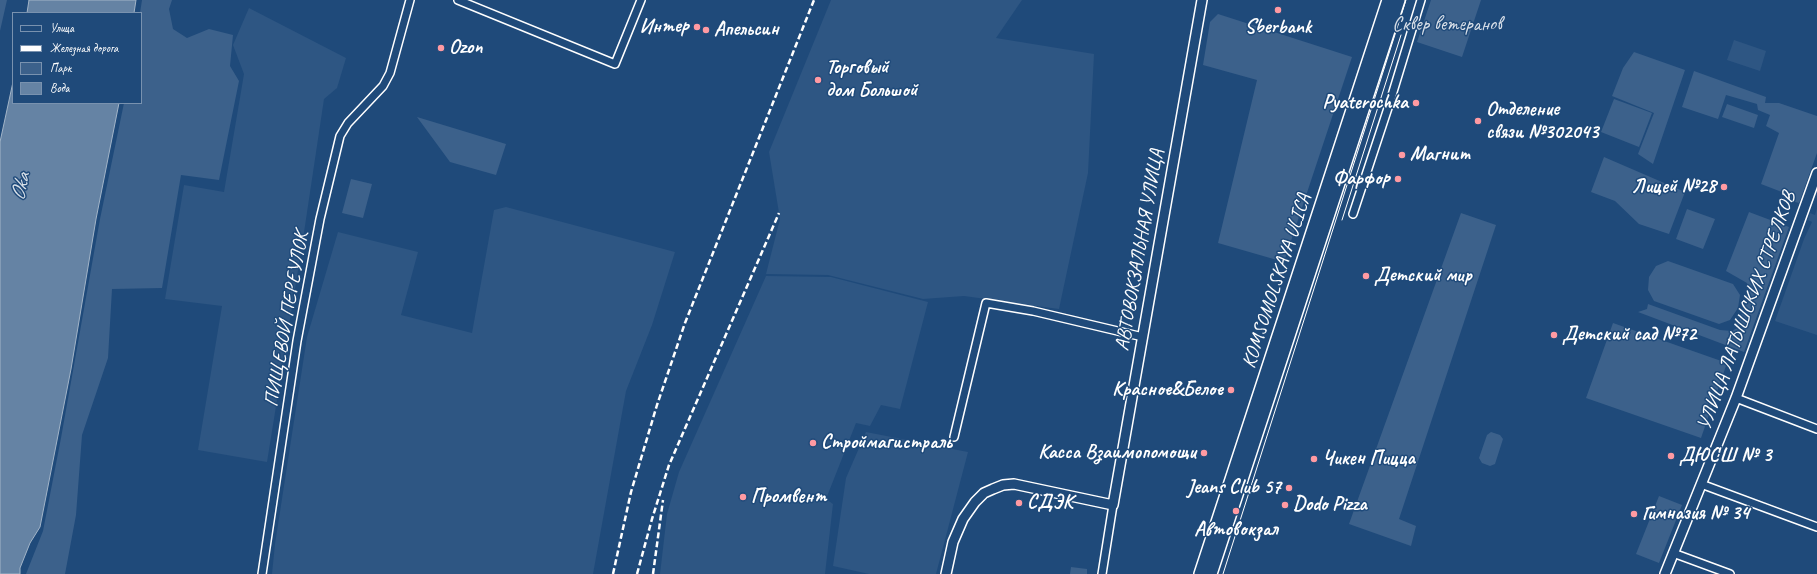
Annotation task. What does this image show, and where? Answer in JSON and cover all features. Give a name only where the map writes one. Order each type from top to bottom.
[{"type":"main road","name":"KOMSOMOLSKAYA ULICA","points":[[1200,574],[1388,0]]},
{"type":"main road","name":"KOMSOMOLSKAYA ULICA","points":[[1211,574],[1399,0]]},
{"type":"street","name":"ПИЩЕВОЙ ПЕРЕУЛОК","points":[[262,574],[297,341],[320,220],[340,136],[348,123],[383,86],[392,67],[410,0]]},
{"type":"street","points":[[458,0],[614,64],[641,0]]},
{"type":"street","name":"АВТОВОКЗАЛЬНАЯ УЛИЦА","points":[[1102,574],[1202,0]]},
{"type":"street","points":[[1353,214],[1389,105],[1421,0]]},
{"type":"street","name":"УЛИЦА ЛАТЫШСКИХ СТРЕЛКОВ","points":[[1665,574],[1736,398],[1817,173]]},
{"type":"street","points":[[954,437],[986,302],[1033,311],[1143,337]]},
{"type":"street","points":[[1736,398],[1817,429]]},
{"type":"street","points":[[946,574],[953,542],[963,518],[984,493],[993,489],[1003,485],[1014,484],[1113,505]]},
{"type":"street","points":[[1701,484],[1817,527]]},
{"type":"street","points":[[1673,553],[1730,574]]},
{"type":"shaded area","points":[[831,0],[1022,0],[996,38],[1094,54],[1088,173],[1059,309],[964,296],[923,299],[828,275],[766,274],[780,219],[769,152]]},
{"type":"shaded area","points":[[249,8],[346,58],[337,88],[324,99],[267,462],[198,450],[222,306],[165,299],[184,185],[224,192],[244,74],[233,45]]},
{"type":"shaded area","points":[[1734,40],[1766,51],[1760,71],[1727,60]]},
{"type":"shaded area","points":[[506,207],[675,252],[652,325],[626,391],[593,574],[272,574],[275,544],[307,337],[338,232],[418,252],[401,315],[472,333],[494,210]]},
{"type":"shaded area","points":[[1817,208],[1817,335],[1775,321],[1804,239],[1812,222],[1808,220],[1810,213],[1815,215]]},
{"type":"shaded area","points":[[766,276],[831,277],[928,302],[900,409],[881,405],[870,426],[856,423],[826,499],[833,504],[825,574],[660,574],[667,514],[679,472]]},
{"type":"shaded area","points":[[866,432],[968,452],[936,574],[869,574],[833,566],[846,478]]},
{"type":"green space","points":[[0,0],[7,0],[0,31]]},
{"type":"green space","points":[[142,0],[172,0],[169,9],[173,29],[187,38],[209,29],[233,35],[230,66],[239,81],[219,180],[181,175],[162,288],[112,289],[108,358],[82,435],[76,515],[65,574],[26,574],[43,531],[100,219],[124,104],[142,104],[142,12],[140,12]]},
{"type":"green space","name":"Сквер ветеранов","points":[[1431,0],[1481,0],[1462,57],[1417,42]]},
{"type":"green space","points":[[1218,14],[1352,57],[1284,262],[1218,243],[1257,80],[1203,65],[1210,22]]},
{"type":"green space","points":[[1634,52],[1685,70],[1653,164],[1638,154],[1654,113],[1612,96],[1623,68]]},
{"type":"green space","points":[[1694,71],[1766,97],[1765,103],[1779,103],[1817,116],[1817,153],[1799,203],[1785,199],[1787,194],[1761,184],[1779,133],[1766,126],[1770,115],[1758,110],[1757,104],[1726,95],[1718,119],[1682,107]]},
{"type":"green space","points":[[1614,99],[1652,113],[1639,147],[1601,132]]},
{"type":"green space","points":[[1727,104],[1758,115],[1754,128],[1722,117]]},
{"type":"green space","points":[[417,117],[506,144],[496,175],[450,162]]},
{"type":"green space","points":[[1604,157],[1685,192],[1669,234],[1639,224],[1615,201],[1591,192]]},
{"type":"green space","points":[[351,179],[372,184],[363,218],[342,213]]},
{"type":"green space","points":[[1687,209],[1715,219],[1703,249],[1676,239]]},
{"type":"green space","points":[[1749,212],[1789,227],[1744,352],[1638,312],[1647,309],[1648,304],[1720,330],[1732,331],[1737,328],[1750,288],[1747,283],[1726,271]]},
{"type":"green space","points":[[1461,213],[1496,225],[1399,519],[1416,526],[1411,546],[1349,524]]},
{"type":"green space","points":[[1668,261],[1733,284],[1740,295],[1738,308],[1730,320],[1719,324],[1654,301],[1648,290],[1649,277],[1656,266]]},
{"type":"green space","points":[[1613,323],[1727,363],[1701,438],[1586,398]]},
{"type":"green space","points":[[1491,432],[1500,435],[1503,439],[1495,464],[1490,466],[1482,463],[1479,458],[1487,435]]},
{"type":"green space","points":[[1659,496],[1682,505],[1659,563],[1636,554]]},
{"type":"green space","points":[[1071,567],[1087,569],[1087,574],[1070,574]]},
{"type":"water","points":[[29,0],[136,0],[134,12],[27,12]]},
{"type":"water","name":"Oka","points":[[12,87],[12,104],[119,104],[96,219],[71,369],[40,527],[30,543],[20,568],[20,574],[0,574],[0,142]]},
{"type":"tram line","points":[[1223,574],[1406,0]]},
{"type":"tram line","points":[[1342,220],[1401,35]]},
{"type":"railway","points":[[613,574],[631,492],[657,405],[685,323],[814,0]]},
{"type":"railway","points":[[637,574],[669,465],[779,213]]},
{"type":"railway","points":[[653,574],[663,500]]},
{"type":"place","name":"Sberbank","points":[[1278,10]]},
{"type":"place","name":"Интер","points":[[697,27]]},
{"type":"place","name":"Апельсин","points":[[706,30]]},
{"type":"place","name":"Ozon","points":[[441,48]]},
{"type":"place","name":"Торговый дом Большой","points":[[818,80]]},
{"type":"place","name":"Pyaterochka","points":[[1416,103]]},
{"type":"place","name":"Отделение связи №302043","points":[[1478,121]]},
{"type":"place","name":"Магнит","points":[[1402,155]]},
{"type":"place","name":"Фарфор","points":[[1398,179]]},
{"type":"place","name":"Лицей №28","points":[[1724,187]]},
{"type":"place","name":"Детский мир","points":[[1366,276]]},
{"type":"place","name":"Детский сад №72","points":[[1554,335]]},
{"type":"place","name":"Красное&Белое","points":[[1231,390]]},
{"type":"place","name":"Строймагистраль","points":[[813,443]]},
{"type":"place","name":"Касса Взаимопомощи","points":[[1204,453]]},
{"type":"place","name":"ДЮСШ № 3","points":[[1671,456]]},
{"type":"place","name":"Чикен Пицца","points":[[1314,459]]},
{"type":"place","name":"Jeans Club 57","points":[[1289,488]]},
{"type":"place","name":"Промвент","points":[[743,497]]},
{"type":"place","name":"СДЭК","points":[[1019,503]]},
{"type":"place","name":"Dodo Pizza","points":[[1285,505]]},
{"type":"place","name":"Автовокзал","points":[[1236,511]]},
{"type":"place","name":"Гимназия № 34","points":[[1634,514]]}]
